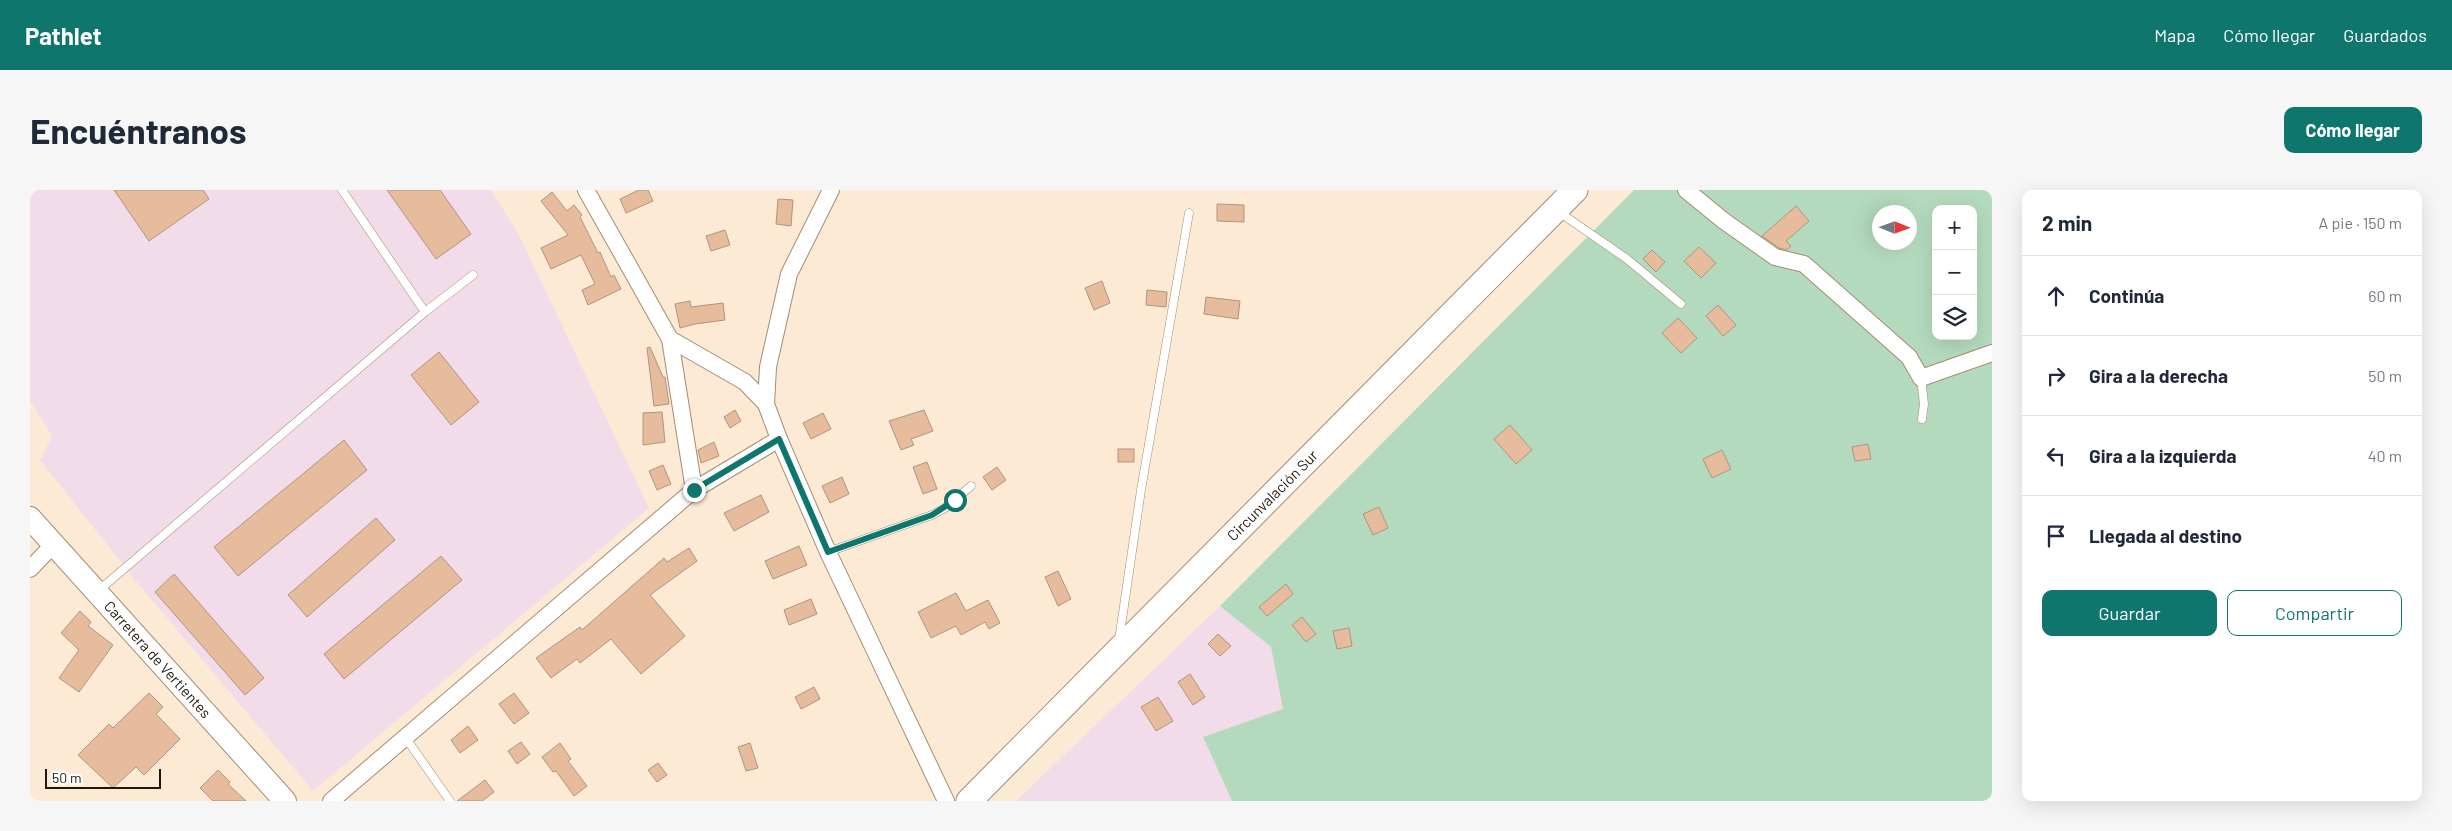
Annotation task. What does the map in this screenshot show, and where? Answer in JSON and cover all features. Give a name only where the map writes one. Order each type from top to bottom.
[{"type":"main road","name":"Circunvalación Sur","points":[[969,801],[1575,190]]},
{"type":"main road","name":"Carretera de Vertientes","points":[[30,518],[286,801]]},
{"type":"street","points":[[586,190],[670,339],[694,490]]},
{"type":"street","points":[[831,190],[789,274],[768,367],[766,404],[779,439],[828,552],[946,801]]},
{"type":"street","points":[[1686,190],[1724,221],[1775,257],[1804,264],[1909,357],[1921,378],[1992,353]]},
{"type":"street","points":[[670,339],[744,382],[766,404]]},
{"type":"street","points":[[331,801],[694,490],[779,439]]},
{"type":"street","points":[[30,569],[54,544]]},
{"type":"lane","points":[[342,190],[425,312]]},
{"type":"lane","points":[[1555,210],[1627,260],[1681,304]]},
{"type":"lane","points":[[1118,651],[1141,490],[1189,213]]},
{"type":"lane","points":[[97,592],[425,312],[473,275]]},
{"type":"lane","points":[[1921,378],[1924,404],[1922,419]]},
{"type":"lane","points":[[828,552],[932,515],[945,508],[971,486]]},
{"type":"lane","points":[[406,737],[450,801]]},
{"type":"shaded area","points":[[30,190],[491,190],[518,233],[649,508],[313,791],[135,580],[40,460],[52,436],[30,401]]},
{"type":"shaded area","points":[[1220,606],[1271,647],[1283,709],[1203,737],[1232,801],[1016,801]]},
{"type":"green space","points":[[1634,190],[1992,190],[1992,801],[1232,801],[1203,737],[1283,709],[1271,647],[1220,606]]},
{"type":"building","points":[[114,190],[203,190],[209,199],[149,241]]},
{"type":"building","points":[[387,190],[440,190],[471,234],[436,259]]},
{"type":"building","points":[[639,190],[648,190],[653,201],[626,213],[620,199]]},
{"type":"building","points":[[552,192],[567,211],[574,205],[582,215],[580,217],[598,253],[600,252],[611,277],[614,275],[621,289],[588,305],[582,290],[595,284],[581,255],[551,269],[541,248],[568,235],[541,201]]},
{"type":"building","points":[[778,199],[793,200],[791,226],[776,224]]},
{"type":"building","points":[[1217,204],[1244,205],[1244,222],[1217,221]]},
{"type":"building","points":[[1796,206],[1809,221],[1786,241],[1791,246],[1787,250],[1779,248],[1762,236]]},
{"type":"building","points":[[725,230],[730,245],[711,251],[706,236]]},
{"type":"building","points":[[1699,247],[1716,263],[1701,278],[1684,261]]},
{"type":"building","points":[[1652,250],[1665,262],[1656,272],[1643,259]]},
{"type":"building","points":[[1102,281],[1110,303],[1094,310],[1085,288]]},
{"type":"building","points":[[1147,290],[1167,292],[1166,307],[1146,305]]},
{"type":"building","points":[[1206,297],[1240,301],[1238,319],[1204,314]]},
{"type":"building","points":[[690,301],[691,307],[723,303],[725,320],[680,328],[675,304]]},
{"type":"building","points":[[1718,305],[1736,325],[1723,336],[1706,316]]},
{"type":"building","points":[[1678,318],[1697,338],[1681,353],[1662,333]]},
{"type":"building","points":[[650,347],[663,377],[665,377],[669,404],[654,406],[647,348]]},
{"type":"building","points":[[439,352],[479,402],[451,425],[411,375]]},
{"type":"building","points":[[735,410],[741,421],[730,428],[724,417]]},
{"type":"building","points":[[924,410],[933,431],[911,439],[914,445],[901,450],[889,421]]},
{"type":"building","points":[[662,412],[665,442],[643,445],[643,413]]},
{"type":"building","points":[[823,413],[831,429],[811,439],[803,423]]},
{"type":"building","points":[[1510,425],[1532,450],[1516,464],[1494,439]]},
{"type":"building","points":[[344,440],[367,470],[238,576],[214,547]]},
{"type":"building","points":[[714,442],[719,456],[701,463],[698,450]]},
{"type":"building","points":[[1868,444],[1871,459],[1855,461],[1852,447]]},
{"type":"building","points":[[1118,449],[1134,449],[1134,462],[1118,462]]},
{"type":"building","points":[[1722,450],[1731,469],[1712,478],[1703,459]]},
{"type":"building","points":[[927,462],[937,489],[923,494],[913,467]]},
{"type":"building","points":[[663,465],[671,484],[657,490],[649,471]]},
{"type":"building","points":[[997,467],[1006,480],[992,490],[983,477]]},
{"type":"building","points":[[842,477],[849,494],[830,503],[822,486]]},
{"type":"building","points":[[761,495],[769,512],[734,531],[724,513]]},
{"type":"building","points":[[1379,507],[1388,528],[1373,535],[1363,514]]},
{"type":"building","points":[[376,518],[395,540],[307,617],[288,595]]},
{"type":"building","points":[[799,546],[807,565],[773,579],[765,561]]},
{"type":"building","points":[[689,548],[697,561],[650,595],[685,636],[641,674],[611,639],[580,663],[577,659],[551,678],[536,658],[580,627],[582,630],[664,558],[667,562]]},
{"type":"building","points":[[441,556],[462,580],[344,679],[324,654]]},
{"type":"building","points":[[1058,571],[1071,599],[1058,606],[1045,577]]},
{"type":"building","points":[[174,574],[264,678],[245,695],[155,592]]},
{"type":"building","points":[[1286,584],[1293,594],[1267,616],[1259,607]]},
{"type":"building","points":[[956,593],[966,611],[988,600],[1000,623],[989,629],[985,622],[961,635],[956,626],[931,638],[918,612]]},
{"type":"building","points":[[811,599],[817,614],[789,625],[784,610]]},
{"type":"building","points":[[80,611],[91,622],[88,626],[113,645],[79,692],[59,678],[79,650],[61,633]]},
{"type":"building","points":[[1302,617],[1316,634],[1306,642],[1292,625]]},
{"type":"building","points":[[1349,628],[1352,646],[1337,649],[1333,631]]},
{"type":"building","points":[[1218,634],[1231,646],[1220,656],[1208,644]]},
{"type":"building","points":[[1190,674],[1205,697],[1193,705],[1178,682]]},
{"type":"building","points":[[814,687],[820,699],[801,709],[795,697]]},
{"type":"building","points":[[149,693],[163,707],[156,714],[180,739],[144,775],[136,767],[113,788],[78,755],[109,724],[113,728]]},
{"type":"building","points":[[514,693],[529,713],[514,724],[499,704]]},
{"type":"building","points":[[1158,697],[1173,721],[1156,731],[1141,707]]},
{"type":"building","points":[[468,726],[478,740],[460,753],[451,740]]},
{"type":"building","points":[[521,742],[530,754],[517,764],[508,751]]},
{"type":"building","points":[[560,743],[571,759],[568,761],[587,786],[574,796],[556,771],[553,772],[542,757]]},
{"type":"building","points":[[750,743],[758,768],[746,771],[738,747]]},
{"type":"building","points":[[658,763],[667,775],[657,782],[648,770]]},
{"type":"building","points":[[218,770],[230,782],[228,784],[246,801],[213,801],[200,788]]},
{"type":"building","points":[[485,780],[494,792],[482,801],[457,801]]},
{"type":"route","points":[[694,490],[779,439],[828,552],[932,515],[955,500]]}]
